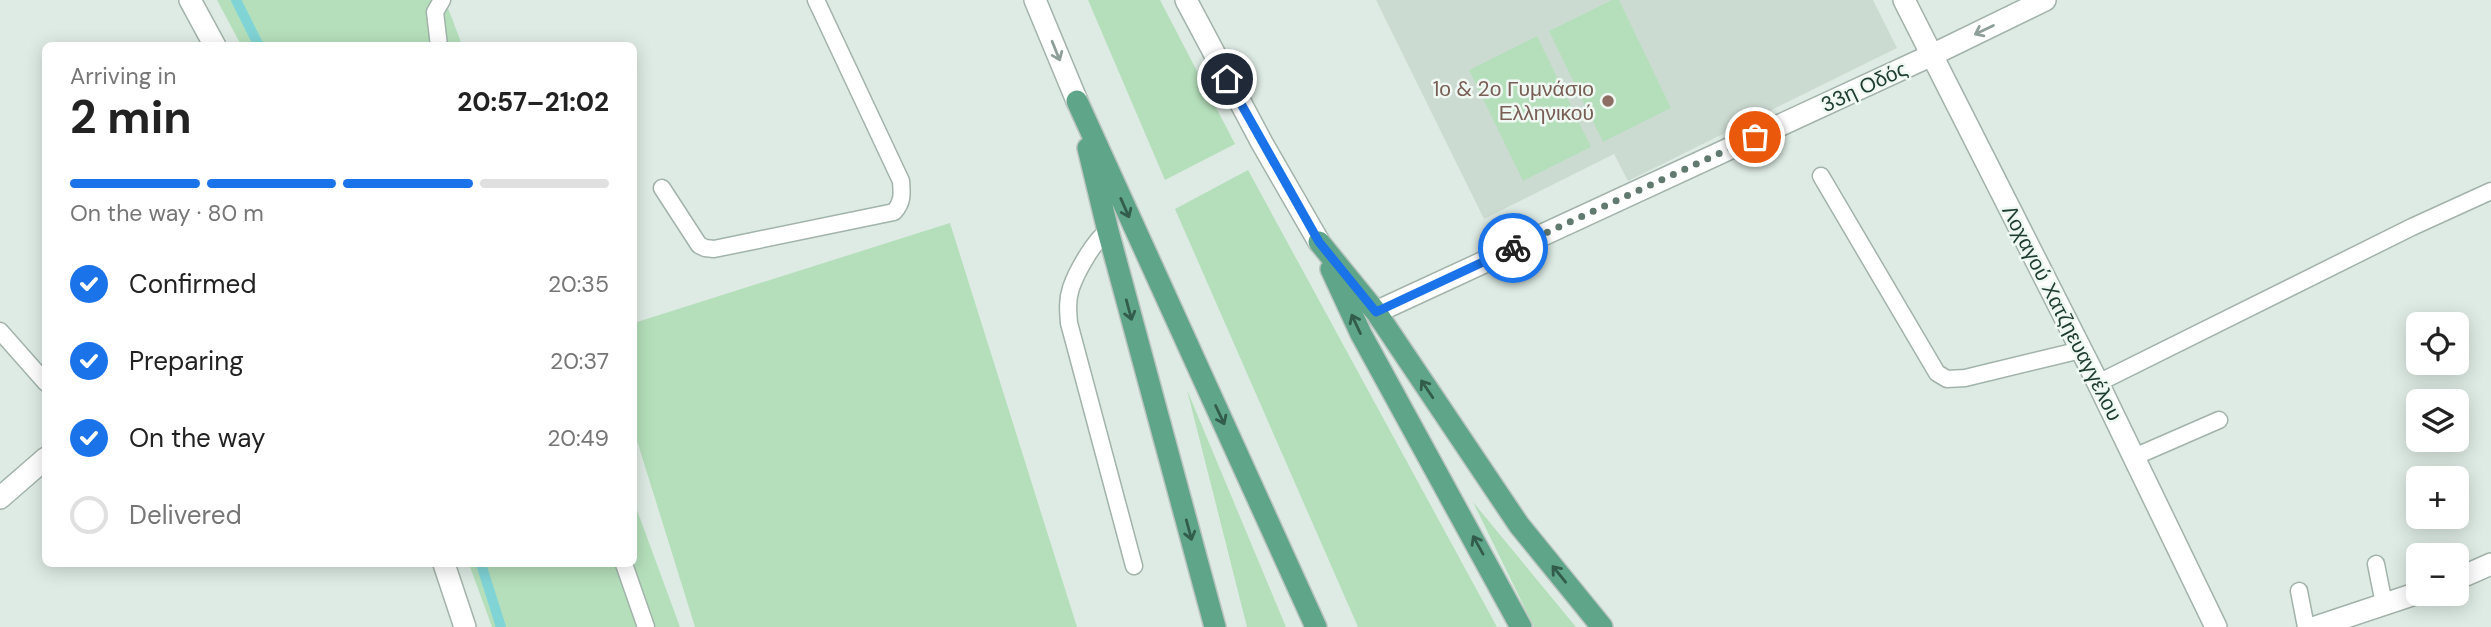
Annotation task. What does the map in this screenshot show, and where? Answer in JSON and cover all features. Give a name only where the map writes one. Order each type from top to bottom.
[{"type":"main road","points":[[1077,102],[1108,231],[1215,627]]},
{"type":"main road","points":[[1077,102],[1316,627]]},
{"type":"main road","points":[[1319,242],[1376,312],[1519,525],[1602,627]]},
{"type":"main road","points":[[1319,242],[1361,334],[1521,627]]},
{"type":"street","points":[[190,0],[213,42]]},
{"type":"street","points":[[1035,0],[1077,102]]},
{"type":"street","points":[[1186,0],[1262,143],[1319,242]]},
{"type":"street","name":"Λοχαγού Χατζηευαγγέλου","points":[[1904,0],[2098,383],[2216,627]]},
{"type":"street","name":"33η Οδός","points":[[1376,312],[2045,0]]},
{"type":"street","points":[[0,498],[42,461]]},
{"type":"street","points":[[2469,574],[2491,564]]},
{"type":"street","points":[[445,567],[465,627]]},
{"type":"street","points":[[2316,627],[2406,597]]},
{"type":"lane","points":[[439,42],[435,12],[442,0]]},
{"type":"lane","points":[[662,188],[699,245],[714,249],[894,212],[900,206],[901,181],[816,0]]},
{"type":"lane","points":[[1821,176],[1937,373],[1947,379],[1965,378],[2081,350]]},
{"type":"lane","points":[[2098,383],[2412,227],[2491,191]]},
{"type":"lane","points":[[1108,231],[1099,237],[1071,287],[1067,305],[1069,323],[1135,566]]},
{"type":"lane","points":[[0,331],[42,378]]},
{"type":"lane","points":[[2134,457],[2219,420]]},
{"type":"lane","points":[[2376,564],[2384,604]]},
{"type":"lane","points":[[625,567],[646,627]]},
{"type":"lane","points":[[2299,591],[2305,627]]},
{"type":"shaded area","name":"1ο & 2ο Γυμνάσιο Ελληνικού","points":[[1376,0],[1873,0],[1897,48],[1628,181],[1614,154],[1484,219]]},
{"type":"green space","points":[[217,0],[445,0],[461,42],[239,42]]},
{"type":"green space","points":[[1088,0],[1160,0],[1235,144],[1165,180]]},
{"type":"green space","points":[[1612,0],[1619,0],[1671,108],[1603,142],[1549,31]]},
{"type":"green space","points":[[1537,36],[1591,147],[1523,181],[1469,70]]},
{"type":"green space","points":[[1248,170],[1497,627],[1358,627],[1175,209]]},
{"type":"green space","points":[[950,223],[1077,627],[695,627],[637,441],[637,322]]},
{"type":"green space","points":[[1187,390],[1286,627],[1247,627]]},
{"type":"green space","points":[[1473,502],[1576,627],[1534,627]]},
{"type":"green space","points":[[637,510],[680,627],[492,627],[470,567],[637,567]]},
{"type":"waterway","points":[[236,0],[257,42]]},
{"type":"waterway","points":[[482,567],[501,627]]},
{"type":"way so far","points":[[1513,248],[1755,137]]},
{"type":"place","name":"1ο & 2ο Γυμνάσιο Ελληνικού","points":[[1608,101]]},
{"type":"route","points":[[1227,79],[1319,242],[1376,312],[1513,248]]}]
